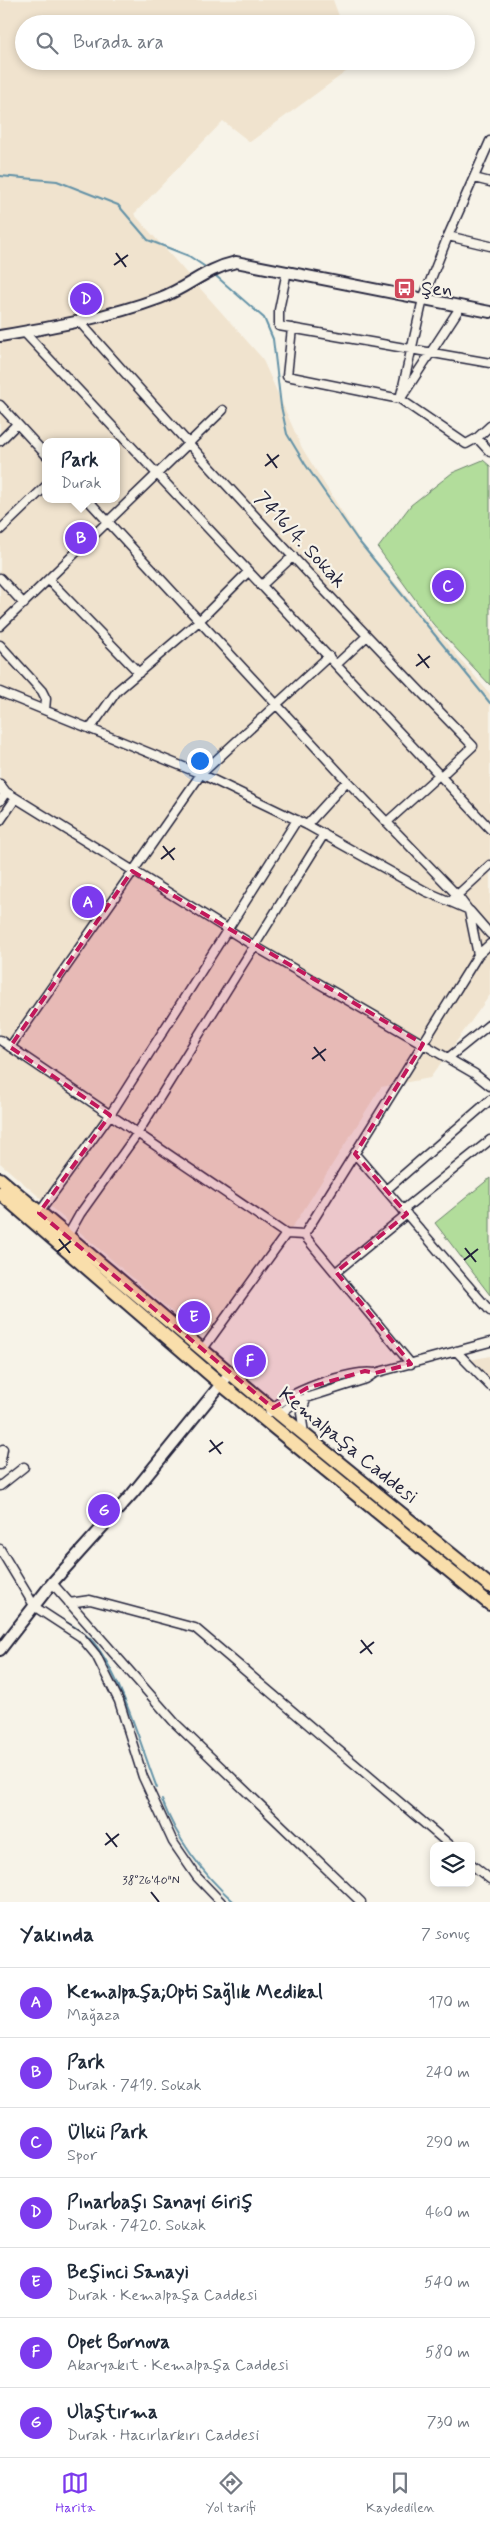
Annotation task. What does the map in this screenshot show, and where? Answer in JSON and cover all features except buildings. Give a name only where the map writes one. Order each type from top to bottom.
[{"type":"main road","name":"Kemalpaşa Caddesi","points":[[0,1179],[203,1349],[273,1416],[490,1604]]},
{"type":"main road","points":[[0,1193],[221,1384],[273,1416]]},
{"type":"main road","name":"Kemalpaşa Caddesi","points":[[273,1416],[304,1434],[490,1586]]},
{"type":"street","points":[[400,399],[423,299],[448,236],[490,141]]},
{"type":"street","points":[[474,178],[490,182]]},
{"type":"street","points":[[448,236],[490,246]]},
{"type":"street","points":[[0,336],[125,311],[179,291],[216,266],[236,262],[490,312]]},
{"type":"street","points":[[287,271],[279,310],[278,326],[490,363]]},
{"type":"street","points":[[400,399],[460,306]]},
{"type":"street","name":"7416/4. Sokak","points":[[78,320],[188,444],[366,636],[473,746],[440,776]]},
{"type":"street","points":[[292,328],[287,376],[400,399],[466,444],[477,438],[490,426]]},
{"type":"street","points":[[24,332],[490,829]]},
{"type":"street","points":[[0,405],[42,451]]},
{"type":"street","points":[[0,626],[50,580],[223,410]]},
{"type":"street","points":[[0,441],[17,424]]},
{"type":"street","points":[[477,438],[490,452]]},
{"type":"street","points":[[0,530],[42,490]]},
{"type":"street","points":[[91,503],[347,781],[490,932]]},
{"type":"street","points":[[261,586],[293,556]]},
{"type":"street","points":[[90,729],[117,691],[199,621],[248,572]]},
{"type":"street","points":[[0,578],[24,604]]},
{"type":"street","points":[[50,580],[139,673]]},
{"type":"street","points":[[336,664],[366,636]]},
{"type":"street","points":[[0,645],[42,691],[46,699],[45,710]]},
{"type":"street","points":[[10,1047],[201,774],[328,656]]},
{"type":"street","points":[[0,692],[201,774],[307,825],[354,853],[449,903],[469,910]]},
{"type":"street","points":[[387,822],[440,776]]},
{"type":"street","points":[[307,825],[347,781]]},
{"type":"street","points":[[0,784],[4,791],[226,929],[475,1074],[490,1086]]},
{"type":"street","points":[[0,802],[4,791]]},
{"type":"street","points":[[0,821],[16,798]]},
{"type":"street","points":[[39,1213],[110,1115],[226,929],[297,820]]},
{"type":"street","points":[[67,1237],[80,1214],[137,1134],[256,947],[324,834]]},
{"type":"street","points":[[449,903],[490,865]]},
{"type":"street","points":[[469,910],[478,955]]},
{"type":"street","points":[[304,1235],[478,955],[490,944]]},
{"type":"street","points":[[448,1058],[490,1024]]},
{"type":"street","points":[[0,1040],[286,1234],[304,1235],[411,1364]]},
{"type":"street","points":[[386,1190],[490,1100]]},
{"type":"street","points":[[336,1272],[490,1140]]},
{"type":"street","points":[[355,1154],[490,1311]]},
{"type":"street","points":[[203,1349],[286,1234]]},
{"type":"street","points":[[273,1416],[307,1397],[366,1379],[376,1373],[490,1342]]},
{"type":"street","points":[[456,1352],[490,1386]]},
{"type":"street","points":[[273,1416],[292,1394],[365,1371],[376,1373]]},
{"type":"street","points":[[0,1650],[52,1583],[101,1531],[230,1373]]},
{"type":"street","points":[[304,1434],[300,1413],[307,1397]]},
{"type":"street","points":[[0,1465],[4,1449]]},
{"type":"street","points":[[0,1486],[24,1467]]},
{"type":"street","points":[[0,1550],[34,1606],[81,1637],[96,1655],[119,1701],[144,1777],[173,1842],[196,1877],[221,1902]]},
{"type":"street","points":[[52,1583],[175,1723],[361,1902]]},
{"type":"street","points":[[69,1603],[90,1600],[195,1628],[446,1842]]},
{"type":"street","points":[[475,1867],[490,1879]]},
{"type":"highlighted area","points":[[132,871],[423,1044],[355,1154],[407,1214],[336,1272],[411,1364],[375,1373],[365,1371],[307,1388],[273,1408],[39,1213],[110,1115],[10,1047]]},
{"type":"shaded area","points":[[0,0],[333,0],[339,15],[15,15],[15,70],[348,70],[250,142],[223,121],[134,214],[262,358],[302,448],[362,544],[490,694],[490,995],[430,1078],[381,1087],[298,1219],[207,1334],[194,1331],[0,1163]]},
{"type":"shaded area","points":[[490,1356],[490,1379],[470,1360]]},
{"type":"green space","points":[[483,460],[490,466],[490,685],[433,624],[378,548],[411,505],[452,473]]},
{"type":"green space","points":[[490,1178],[490,1295],[435,1223]]},
{"type":"waterway","points":[[0,176],[57,181],[118,205],[148,240],[189,256],[204,266]]},
{"type":"waterway","points":[[216,276],[264,318],[273,339],[281,406],[287,434],[305,464],[357,539],[490,703]]},
{"type":"waterway","points":[[52,1614],[84,1634],[93,1642],[103,1656],[113,1673],[130,1712],[157,1788]]},
{"type":"waterway","points":[[162,1800],[175,1829],[201,1868],[234,1902]]},
{"type":"place","name":"Şen","points":[[405,289]]},
{"type":"place","name":"Pınarbaşı Sanayi Giriş","points":[[86,299]]},
{"type":"place","name":"Park","points":[[81,538]]},
{"type":"place","name":"Ülkü Park","points":[[448,586]]},
{"type":"place","name":"Kemalpaşa;Opti Sağlık Medikal","points":[[88,902]]},
{"type":"place","name":"Beşinci Sanayi","points":[[194,1317]]},
{"type":"place","name":"Opet Bornova","points":[[250,1361]]},
{"type":"place","name":"Ulaştırma","points":[[104,1510]]}]
